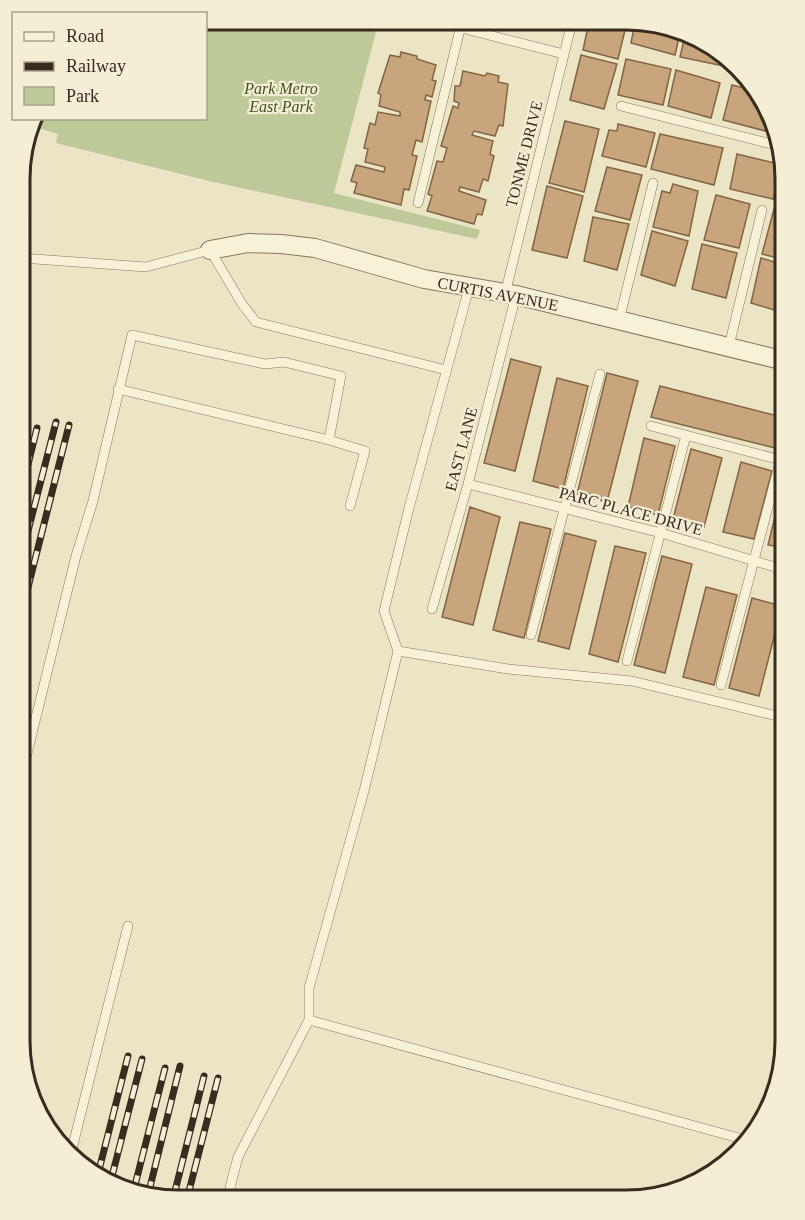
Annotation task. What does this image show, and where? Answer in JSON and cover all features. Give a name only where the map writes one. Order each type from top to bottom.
[{"type":"street","name":"CURTIS AVENUE","points":[[210,250],[248,243],[315,248],[424,279],[511,294],[775,358]]},
{"type":"lane","points":[[418,203],[460,30]]},
{"type":"lane","points":[[479,30],[564,54]]},
{"type":"lane","name":"TONME DRIVE","points":[[511,294],[570,30]]},
{"type":"lane","points":[[621,106],[770,144]]},
{"type":"lane","points":[[619,321],[653,183]]},
{"type":"lane","points":[[729,346],[762,210]]},
{"type":"lane","points":[[30,259],[146,267],[210,250],[242,304],[256,322],[446,370]]},
{"type":"lane","points":[[229,1190],[238,1158],[309,1020],[309,988],[364,791],[398,651],[384,611],[409,508],[469,288]]},
{"type":"lane","name":"EAST LANE","points":[[432,609],[468,484],[511,294]]},
{"type":"lane","points":[[30,742],[76,556],[93,501],[132,335],[265,364],[284,362],[341,376],[329,440]]},
{"type":"lane","points":[[531,635],[600,374]]},
{"type":"lane","points":[[118,389],[329,440],[365,451],[350,506]]},
{"type":"lane","points":[[651,426],[775,458]]},
{"type":"lane","points":[[627,661],[686,435]]},
{"type":"lane","name":"PARC PLACE DRIVE","points":[[468,484],[661,533],[775,567]]},
{"type":"lane","points":[[721,685],[775,484]]},
{"type":"lane","points":[[398,651],[508,669],[632,681],[775,716]]},
{"type":"lane","points":[[73,1145],[128,926]]},
{"type":"lane","points":[[309,1020],[739,1138]]},
{"type":"green space","name":"Park Metro East Park","points":[[207,30],[372,30],[376,32],[334,193],[480,230],[477,239],[209,181],[56,143],[58,134],[39,128],[42,120],[207,120]]},
{"type":"building","points":[[587,30],[625,30],[618,59],[583,50]]},
{"type":"building","points":[[633,30],[679,40],[675,55],[631,43]]},
{"type":"building","points":[[684,41],[722,66],[680,57]]},
{"type":"building","points":[[401,52],[417,56],[417,59],[436,65],[432,80],[436,81],[432,97],[426,95],[425,100],[431,101],[422,142],[416,140],[412,155],[417,156],[409,190],[404,189],[401,205],[354,193],[357,183],[351,181],[356,165],[384,172],[385,167],[365,162],[368,149],[364,148],[370,123],[375,125],[378,112],[400,116],[400,112],[379,106],[381,95],[378,93],[390,55],[400,57]]},
{"type":"building","points":[[581,55],[617,64],[604,109],[570,100]]},
{"type":"building","points":[[626,59],[671,69],[663,105],[618,95]]},
{"type":"building","points":[[676,70],[720,83],[711,118],[668,106]]},
{"type":"building","points":[[463,71],[485,76],[487,73],[499,76],[498,82],[508,84],[503,126],[499,125],[495,136],[474,131],[472,135],[493,141],[490,154],[494,156],[488,181],[483,179],[479,192],[460,187],[459,191],[486,200],[482,215],[477,214],[474,224],[427,211],[432,196],[428,194],[437,161],[443,162],[447,148],[441,146],[453,106],[458,108],[459,103],[454,101],[455,86],[460,86]]},
{"type":"building","points":[[732,85],[744,88],[755,104],[767,131],[723,120]]},
{"type":"building","points":[[565,121],[599,129],[584,192],[549,183]]},
{"type":"building","points":[[618,124],[655,133],[646,167],[602,156],[609,130],[617,131]]},
{"type":"building","points":[[660,134],[723,148],[714,185],[651,169]]},
{"type":"building","points":[[737,154],[774,163],[775,193],[773,199],[730,189]]},
{"type":"building","points":[[607,167],[642,175],[630,220],[595,211]]},
{"type":"building","points":[[673,184],[698,191],[689,236],[653,227],[662,191],[670,193]]},
{"type":"building","points":[[547,186],[583,196],[567,258],[532,250]]},
{"type":"building","points":[[716,195],[750,204],[739,248],[704,240]]},
{"type":"building","points":[[774,209],[775,209],[775,257],[762,254]]},
{"type":"building","points":[[593,217],[629,224],[617,270],[584,261]]},
{"type":"building","points":[[652,231],[688,241],[675,286],[641,275]]},
{"type":"building","points":[[702,244],[737,253],[726,298],[692,289]]},
{"type":"building","points":[[761,258],[775,262],[775,310],[751,303]]},
{"type":"building","points":[[511,359],[541,367],[515,471],[484,463]]},
{"type":"building","points":[[607,373],[638,381],[607,502],[577,494]]},
{"type":"building","points":[[557,378],[588,386],[563,489],[533,481]]},
{"type":"building","points":[[660,386],[775,415],[775,448],[651,417]]},
{"type":"building","points":[[644,438],[675,446],[658,515],[628,507]]},
{"type":"building","points":[[691,449],[722,458],[704,527],[673,519]]},
{"type":"building","points":[[741,462],[772,471],[754,539],[723,532]]},
{"type":"building","points":[[470,507],[500,517],[473,625],[442,617]]},
{"type":"building","points":[[775,517],[775,546],[768,545]]},
{"type":"building","points":[[520,522],[551,529],[524,638],[493,630]]},
{"type":"building","points":[[565,533],[596,541],[569,649],[538,641]]},
{"type":"building","points":[[615,546],[646,553],[618,662],[589,654]]},
{"type":"building","points":[[662,556],[692,564],[665,673],[634,665]]},
{"type":"building","points":[[706,587],[737,595],[714,685],[683,677]]},
{"type":"building","points":[[752,598],[775,604],[775,633],[759,696],[729,688]]},
{"type":"railway","points":[[30,523],[56,422]]},
{"type":"railway","points":[[30,579],[69,425]]},
{"type":"railway","points":[[30,456],[37,428]]},
{"type":"railway","points":[[100,1167],[128,1056]]},
{"type":"railway","points":[[112,1174],[142,1059]]},
{"type":"railway","points":[[150,1187],[180,1066]]},
{"type":"railway","points":[[135,1183],[165,1068]]},
{"type":"railway","points":[[175,1190],[204,1076]]},
{"type":"railway","points":[[189,1190],[218,1078]]}]
